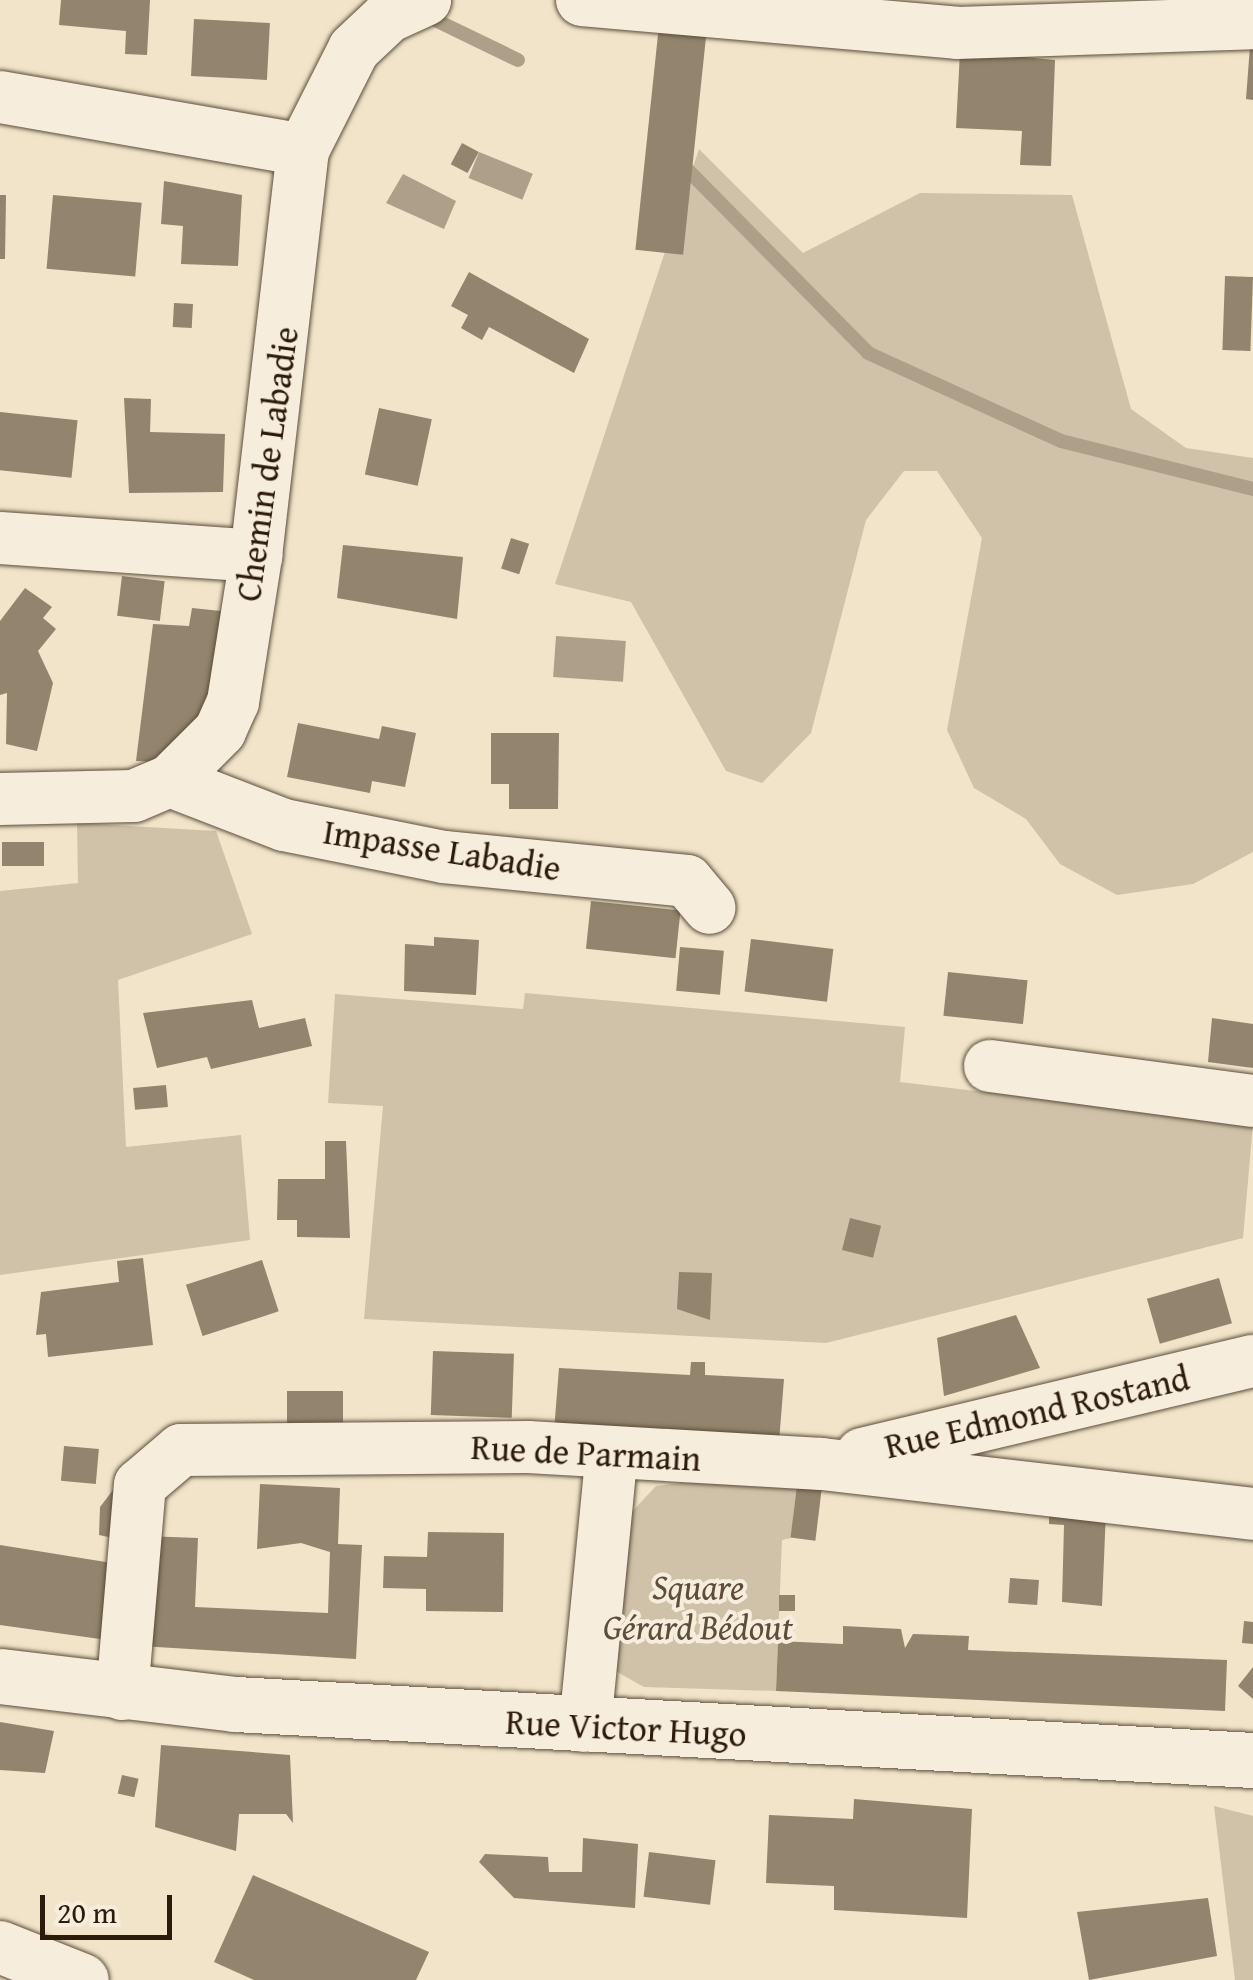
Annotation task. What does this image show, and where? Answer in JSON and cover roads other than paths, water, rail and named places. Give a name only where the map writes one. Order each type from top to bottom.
[{"type":"main road","name":"Rue Victor Hugo","points":[[0,1676],[122,1694],[586,1726],[1253,1760]]},
{"type":"street","name":"Chemin de Labadie","points":[[0,799],[93,801],[170,781],[198,760],[234,702],[256,556],[303,150],[354,49],[388,17],[425,0]]},
{"type":"street","points":[[582,0],[957,32],[1087,13],[1253,24]]},
{"type":"street","points":[[0,98],[303,150]]},
{"type":"street","points":[[0,538],[256,556]]},
{"type":"street","name":"Impasse Labadie","points":[[170,781],[284,825],[444,858],[686,881],[710,908]]},
{"type":"street","points":[[990,1066],[1253,1101]]},
{"type":"street","name":"Rue Edmond Rostand","points":[[822,1464],[1253,1361]]},
{"type":"street","name":"Rue de Parmain","points":[[122,1694],[135,1507],[164,1458],[230,1446],[612,1452],[822,1464],[1253,1514]]},
{"type":"street","points":[[586,1726],[612,1452]]},
{"type":"street","points":[[0,1947],[83,1980]]},
{"type":"waterway","points":[[427,16],[518,60]]},
{"type":"waterway","points":[[673,155],[868,353],[1061,441],[1253,489]]},
{"type":"park label","name":"Square Gérard Bédout","points":[[698,1607]]}]
